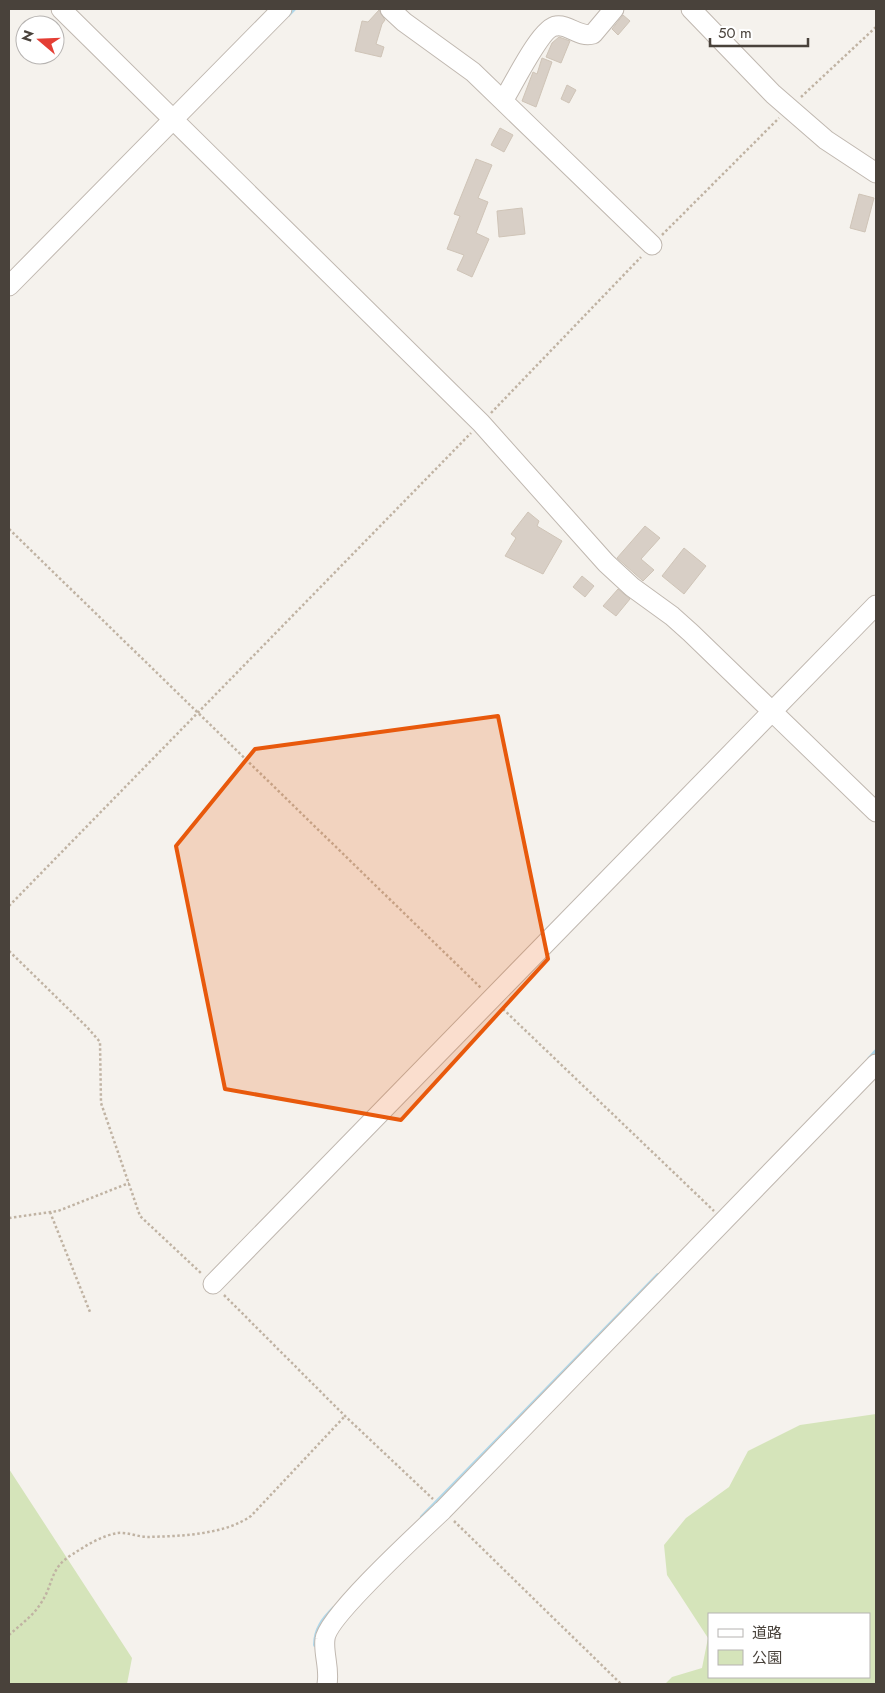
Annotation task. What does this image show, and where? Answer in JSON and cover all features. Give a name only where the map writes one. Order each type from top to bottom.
[{"type":"street","points":[[61,9],[481,423],[606,563],[632,587],[672,616],[876,812]]},
{"type":"street","points":[[9,286],[282,9]]},
{"type":"street","points":[[390,9],[404,22],[473,72],[652,245]]},
{"type":"street","points":[[503,101],[549,28],[558,25],[584,35],[593,34],[614,9]]},
{"type":"street","points":[[691,9],[774,94],[826,140],[876,173]]},
{"type":"street","points":[[213,1284],[876,605]]},
{"type":"street","points":[[327,1684],[325,1637],[330,1628],[381,1569],[439,1505],[876,1064]]},
{"type":"path","points":[[9,906],[481,423],[652,245],[790,107],[876,27]]},
{"type":"path","points":[[9,529],[197,714],[713,1211]]},
{"type":"path","points":[[9,951],[100,1042],[101,1103],[140,1216],[213,1284],[621,1684]]},
{"type":"path","points":[[9,1218],[58,1211],[129,1183]]},
{"type":"path","points":[[50,1212],[90,1312]]},
{"type":"path","points":[[9,1635],[39,1606],[54,1570],[60,1562],[113,1534],[126,1533],[146,1537],[218,1530],[243,1521],[251,1516],[346,1416]]},
{"type":"highlighted area","points":[[498,716],[548,959],[401,1120],[225,1089],[176,846],[255,749]]},
{"type":"green space","points":[[876,1414],[876,1684],[665,1684],[672,1677],[702,1668],[708,1638],[667,1575],[664,1545],[686,1518],[729,1487],[748,1451],[800,1425]]},
{"type":"green space","points":[[9,1469],[132,1658],[127,1684],[9,1684]]},
{"type":"building","points":[[379,10],[385,20],[376,44],[384,47],[381,57],[355,51],[362,21],[368,22]]},
{"type":"building","points":[[623,15],[630,21],[618,35],[612,29]]},
{"type":"building","points":[[559,37],[570,41],[561,63],[546,57],[552,43]]},
{"type":"building","points":[[542,58],[552,62],[536,107],[522,101],[533,72],[537,74]]},
{"type":"building","points":[[567,85],[576,90],[569,103],[561,99]]},
{"type":"building","points":[[500,128],[513,135],[504,152],[491,145]]},
{"type":"building","points":[[476,159],[492,165],[478,198],[488,202],[476,233],[489,239],[472,277],[457,270],[464,255],[447,249],[460,216],[454,214]]},
{"type":"building","points":[[859,194],[874,198],[865,232],[850,228]]},
{"type":"building","points":[[522,208],[525,234],[499,237],[497,211]]},
{"type":"building","points":[[528,512],[539,521],[537,526],[562,541],[543,574],[505,556],[516,538],[511,534]]},
{"type":"building","points":[[645,526],[660,538],[641,559],[654,570],[643,581],[617,558]]},
{"type":"building","points":[[684,548],[706,566],[684,594],[662,576]]},
{"type":"building","points":[[582,576],[594,586],[585,597],[573,587]]},
{"type":"building","points":[[618,589],[630,599],[616,616],[603,606]]},
{"type":"waterway","points":[[288,15],[294,9]]},
{"type":"waterway","points":[[869,1059],[876,1051]]},
{"type":"waterway","points":[[422,1517],[658,1275]]},
{"type":"waterway","points":[[315,1645],[316,1634],[320,1625],[334,1608]]}]
